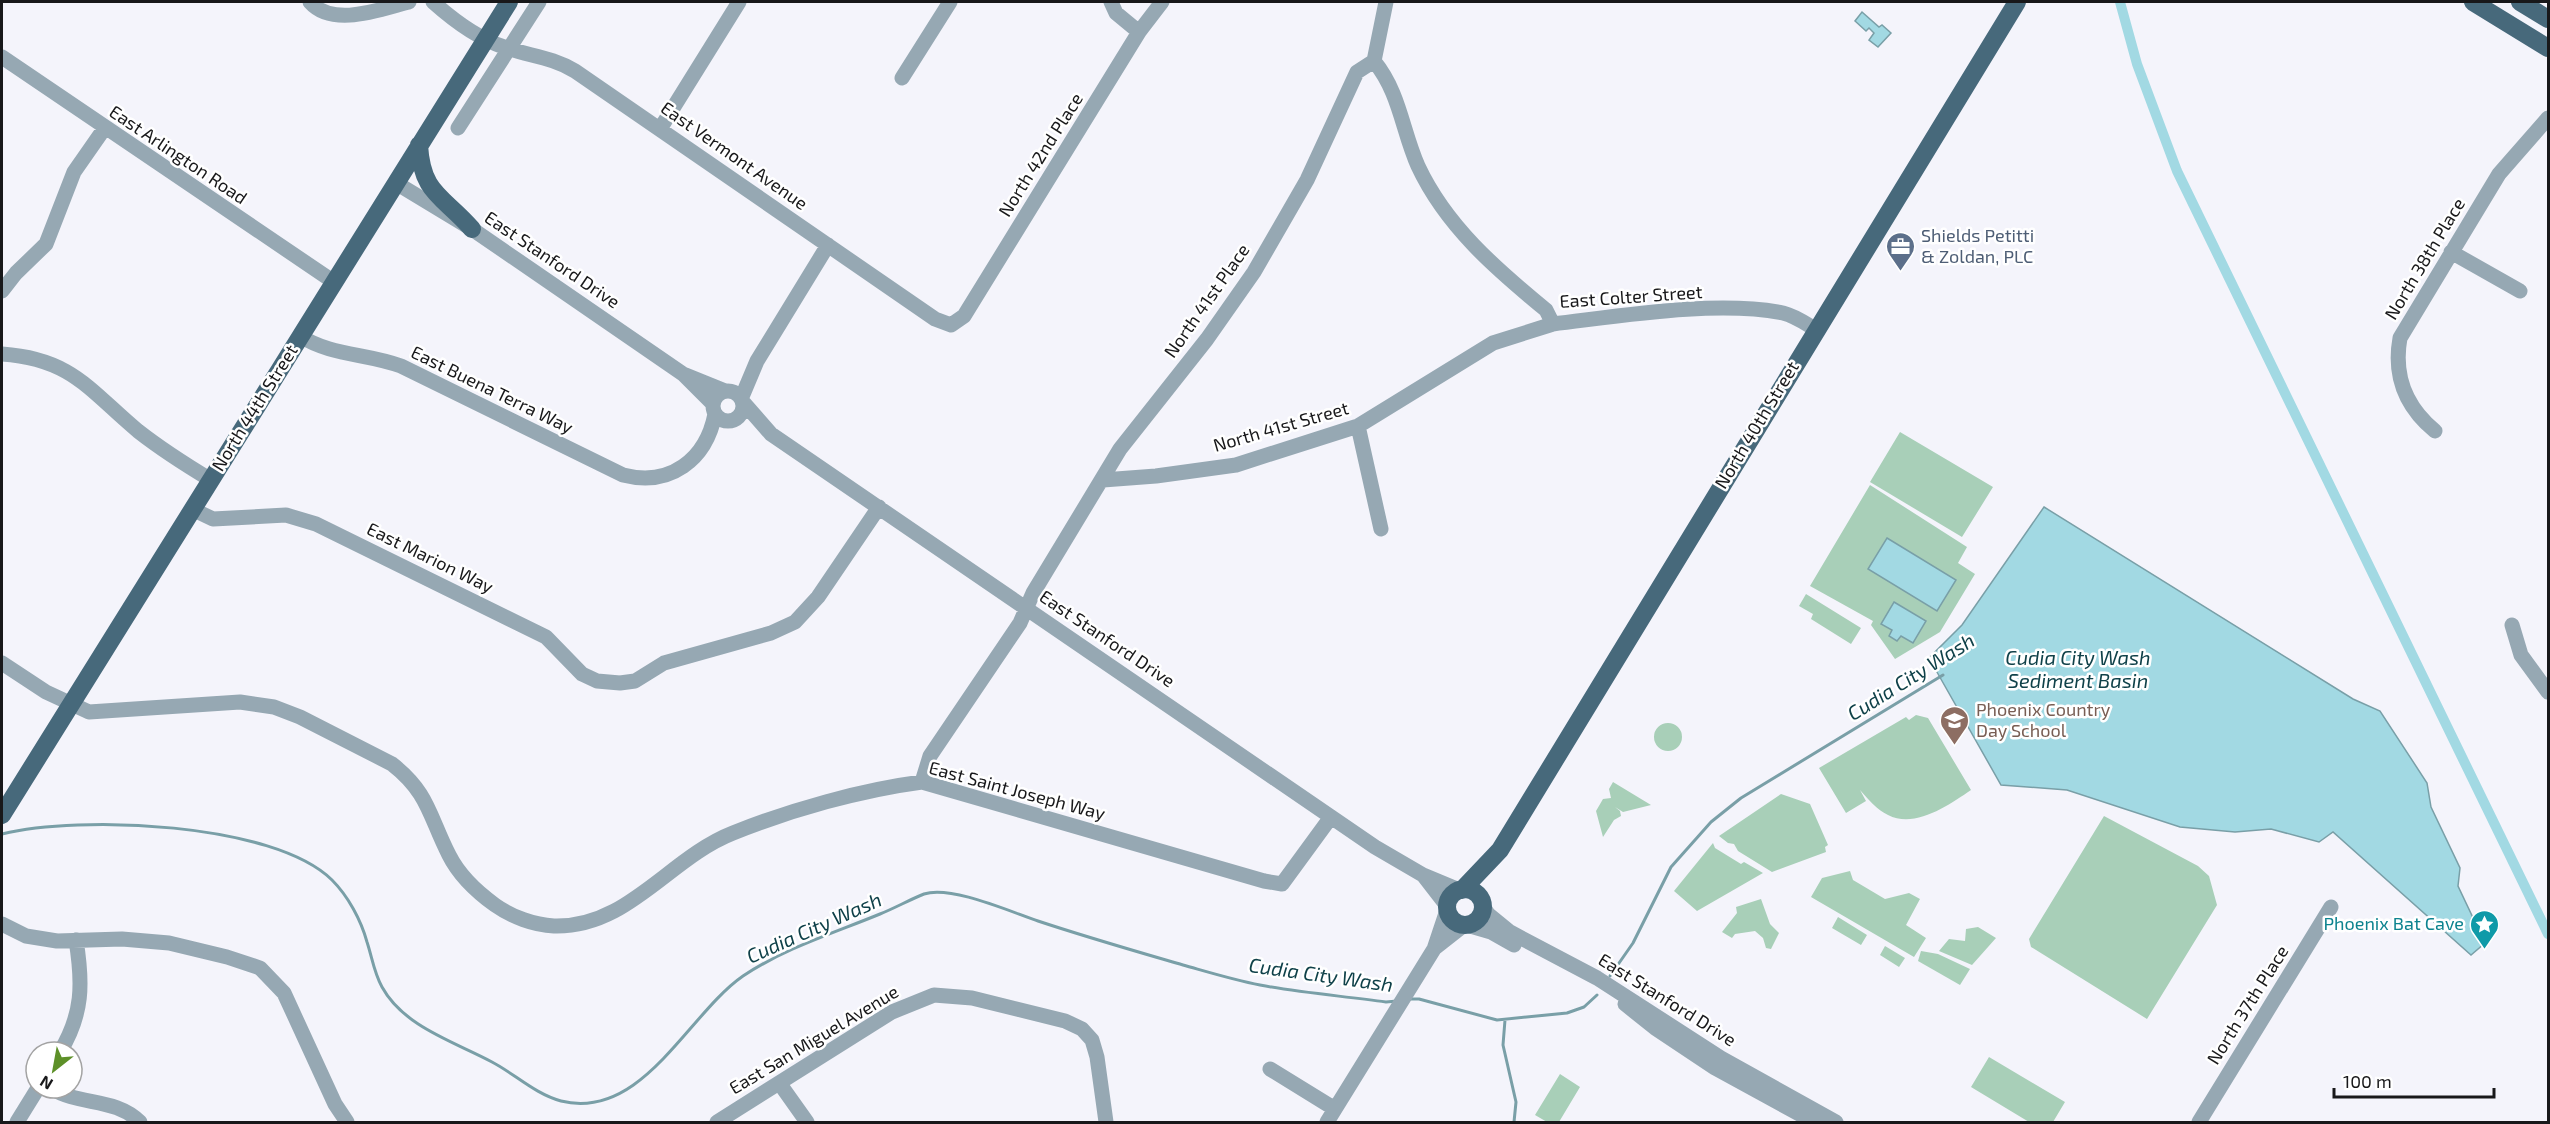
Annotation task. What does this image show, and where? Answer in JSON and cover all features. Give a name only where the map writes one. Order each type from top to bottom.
[{"type":"main road","name":"North 44th Street","points":[[4,811],[509,2]]},
{"type":"main road","name":"North 40th Street","points":[[1481,902],[1500,850],[1815,329],[2017,2]]},
{"type":"main road","points":[[2473,2],[2548,48]]},
{"type":"main road","points":[[2520,2],[2548,19]]},
{"type":"main road","points":[[419,145],[420,166],[426,182],[472,229]]},
{"type":"main road","name":"North 40th Street","points":[[1461,890],[1500,850]]},
{"type":"main road","points":[[1461,890],[1473,891],[1481,902],[1480,916],[1466,925],[1455,922],[1447,908],[1451,896],[1461,890]]},
{"type":"street","points":[[310,2],[333,14],[353,14],[409,2]]},
{"type":"street","name":"East Vermont Avenue","points":[[433,2],[460,23],[509,49],[558,61],[935,319],[951,325]]},
{"type":"street","points":[[458,128],[539,2]]},
{"type":"street","points":[[660,129],[739,2]]},
{"type":"street","points":[[902,78],[950,2]]},
{"type":"street","points":[[1111,2],[1116,13],[1139,32]]},
{"type":"street","name":"North 42nd Place","points":[[951,325],[964,316],[1139,32],[1162,2]]},
{"type":"street","points":[[1374,61],[1386,2]]},
{"type":"street","name":"East Arlington Road","points":[[2,57],[104,129],[334,282]]},
{"type":"street","name":"East Colter Street","points":[[1374,61],[1394,90],[1418,165],[1436,198],[1470,243],[1546,310],[1553,324],[1645,313],[1728,309],[1783,314],[1815,329]]},
{"type":"street","name":"North 41st Place","points":[[922,782],[930,756],[1020,624],[1026,607],[1131,433],[1207,339],[1254,272],[1307,180],[1357,72],[1374,61]]},
{"type":"street","name":"North 38th Place","points":[[2435,431],[2416,413],[2399,379],[2397,354],[2403,332],[2499,174],[2548,118]]},
{"type":"street","points":[[2,291],[16,273],[46,244],[74,172],[104,129]]},
{"type":"street","name":"East Stanford Drive","points":[[396,183],[472,229],[683,374],[723,414],[771,434],[1375,848],[1423,875],[1461,890]]},
{"type":"street","points":[[757,361],[726,391],[717,394],[723,414],[741,412],[742,401],[757,361],[828,246]]},
{"type":"street","points":[[2451,252],[2520,291]]},
{"type":"street","name":"North 41st Street","points":[[1103,480],[1156,476],[1236,465],[1358,426],[1493,343],[1553,324]]},
{"type":"street","name":"East Buena Terra Way","points":[[300,336],[325,350],[367,355],[400,366],[623,475],[647,479],[666,476],[685,466],[703,445],[723,414]]},
{"type":"street","points":[[2,354],[20,355],[51,363],[89,384],[137,430],[211,480]]},
{"type":"street","name":"East Stanford Drive","points":[[683,374],[737,394],[771,434]]},
{"type":"street","points":[[1358,426],[1381,529]]},
{"type":"street","name":"East Marion Way","points":[[192,509],[213,519],[286,515],[316,524],[546,637],[573,666],[597,681],[620,683],[635,681],[664,663],[771,633],[795,622],[818,597],[879,507]]},
{"type":"street","points":[[2512,625],[2521,655],[2548,692]]},
{"type":"street","name":"East Saint Joseph Way","points":[[2,663],[70,705],[99,714],[240,702],[274,707],[300,717],[392,764],[405,775],[427,801],[450,856],[477,891],[511,914],[545,925],[570,926],[611,914],[707,846],[732,833],[885,788],[922,782],[1264,881],[1282,884],[1331,817]]},
{"type":"street","name":"East Stanford Drive","points":[[1423,875],[1447,908]]},
{"type":"street","name":"East Stanford Drive","points":[[1481,902],[1488,914],[1510,932],[1597,978],[1727,1061],[1836,1122]]},
{"type":"street","name":"North 37th Place","points":[[2199,1122],[2331,907]]},
{"type":"street","points":[[1327,1122],[1434,950],[1447,908]]},
{"type":"street","points":[[2,924],[26,936],[76,940],[146,940],[227,957],[260,968],[284,993],[335,1104],[347,1122]]},
{"type":"street","points":[[1434,950],[1466,925]]},
{"type":"street","name":"East Stanford Drive","points":[[1466,925],[1491,932],[1593,983],[1715,1068],[1815,1122]]},
{"type":"street","points":[[66,1040],[78,1014],[81,991],[76,940]]},
{"type":"street","name":"East San Miguel Avenue","points":[[717,1122],[892,1012],[934,995],[952,995],[1065,1021],[1082,1029],[1092,1040],[1097,1057],[1106,1122]]},
{"type":"street","points":[[1270,1069],[1335,1109]]},
{"type":"street","points":[[780,1084],[807,1122]]},
{"type":"street","points":[[84,1098],[105,1102],[121,1109],[140,1122]]},
{"type":"street","points":[[17,1122],[31,1100]]},
{"type":"green space","points":[[1900,432],[1993,487],[1962,537],[1870,482]]},
{"type":"green space","points":[[1870,485],[1967,547],[1958,563],[1975,574],[1940,632],[1895,659],[1871,625],[1873,621],[1810,586]]},
{"type":"green space","points":[[1806,594],[1861,628],[1851,644],[1811,619],[1813,614],[1799,606]]},
{"type":"green space","points":[[1916,715],[1928,718],[1971,790],[1931,813],[1909,819],[1898,819],[1884,813],[1860,790],[1866,801],[1846,813],[1819,768],[1906,717],[1909,720]]},
{"type":"green space","points":[[1668,723],[1678,727],[1682,737],[1678,747],[1668,751],[1658,747],[1654,737],[1658,727]]},
{"type":"green space","points":[[1613,782],[1651,805],[1623,812],[1615,807],[1620,811],[1621,816],[1614,820],[1603,837],[1596,811],[1603,799],[1611,798],[1609,789]]},
{"type":"green space","points":[[1781,794],[1810,804],[1828,845],[1825,847],[1826,852],[1772,872],[1738,851],[1734,844],[1728,843],[1719,836]]},
{"type":"green space","points":[[2104,816],[2198,866],[2209,876],[2217,905],[2147,1019],[2031,947],[2029,939]]},
{"type":"green space","points":[[1713,843],[1715,848],[1741,864],[1744,862],[1763,873],[1697,911],[1674,891]]},
{"type":"green space","points":[[1850,871],[1853,880],[1885,899],[1909,893],[1920,899],[1906,925],[1926,938],[1914,957],[1811,897],[1822,878]]},
{"type":"green space","points":[[1761,899],[1770,924],[1779,933],[1771,949],[1766,948],[1763,938],[1755,931],[1735,934],[1732,938],[1722,932],[1737,913],[1736,907]]},
{"type":"green space","points":[[1838,917],[1867,935],[1861,945],[1832,928]]},
{"type":"green space","points":[[1978,927],[1996,938],[1972,965],[1939,951],[1949,939],[1965,941],[1966,929]]},
{"type":"green space","points":[[1885,946],[1905,958],[1899,967],[1880,955]]},
{"type":"green space","points":[[1921,951],[1938,954],[1970,969],[1960,985],[1918,961]]},
{"type":"green space","points":[[1989,1057],[2065,1102],[2053,1122],[2029,1122],[1971,1087]]},
{"type":"green space","points":[[1560,1074],[1580,1087],[1559,1122],[1547,1122],[1535,1115]]},
{"type":"water","points":[[1862,12],[1879,27],[1882,25],[1891,33],[1878,47],[1869,40],[1874,33],[1869,28],[1866,31],[1855,21]]},
{"type":"water","name":"Cudia City Wash Sediment Basin","points":[[2044,507],[2353,699],[2380,711],[2427,783],[2431,807],[2460,868],[2458,886],[2485,943],[2471,955],[2333,832],[2319,842],[2271,829],[2235,832],[2180,827],[2067,790],[2001,785],[1929,658],[1962,625]]},
{"type":"water","points":[[1887,538],[1956,580],[1937,611],[1868,569]]},
{"type":"water","points":[[1894,602],[1926,621],[1913,643],[1901,636],[1897,641],[1889,636],[1892,630],[1881,624]]},
{"type":"waterway","points":[[2120,2],[2137,64],[2177,171],[2548,934]]},
{"type":"waterway","name":"Cudia City Wash","points":[[1610,976],[1633,943],[1671,867],[1711,822],[1741,798],[1943,675]]},
{"type":"waterway","name":"Cudia City Wash","points":[[2,834],[36,828],[78,825],[174,828],[222,835],[266,846],[304,861],[332,880],[349,901],[361,925],[379,982],[403,1013],[431,1032],[501,1067],[542,1094],[561,1101],[590,1103],[616,1095],[640,1080],[662,1060],[723,993],[743,976],[793,949],[886,912],[924,894],[936,892],[965,896],[1092,938],[1241,981],[1275,988],[1386,1002],[1397,1001]]},
{"type":"waterway","name":"Cudia City Wash","points":[[1410,999],[1419,999],[1497,1020],[1567,1013],[1584,1007],[1597,995]]},
{"type":"waterway","points":[[1505,1020],[1503,1045],[1516,1102],[1514,1122]]},
{"type":"place","name":"Shields Petitti & Zoldan, PLC","points":[[1900,272]]},
{"type":"place","name":"Phoenix Country Day School","points":[[1955,746]]},
{"type":"place","name":"Phoenix Bat Cave","points":[[2485,950]]}]
